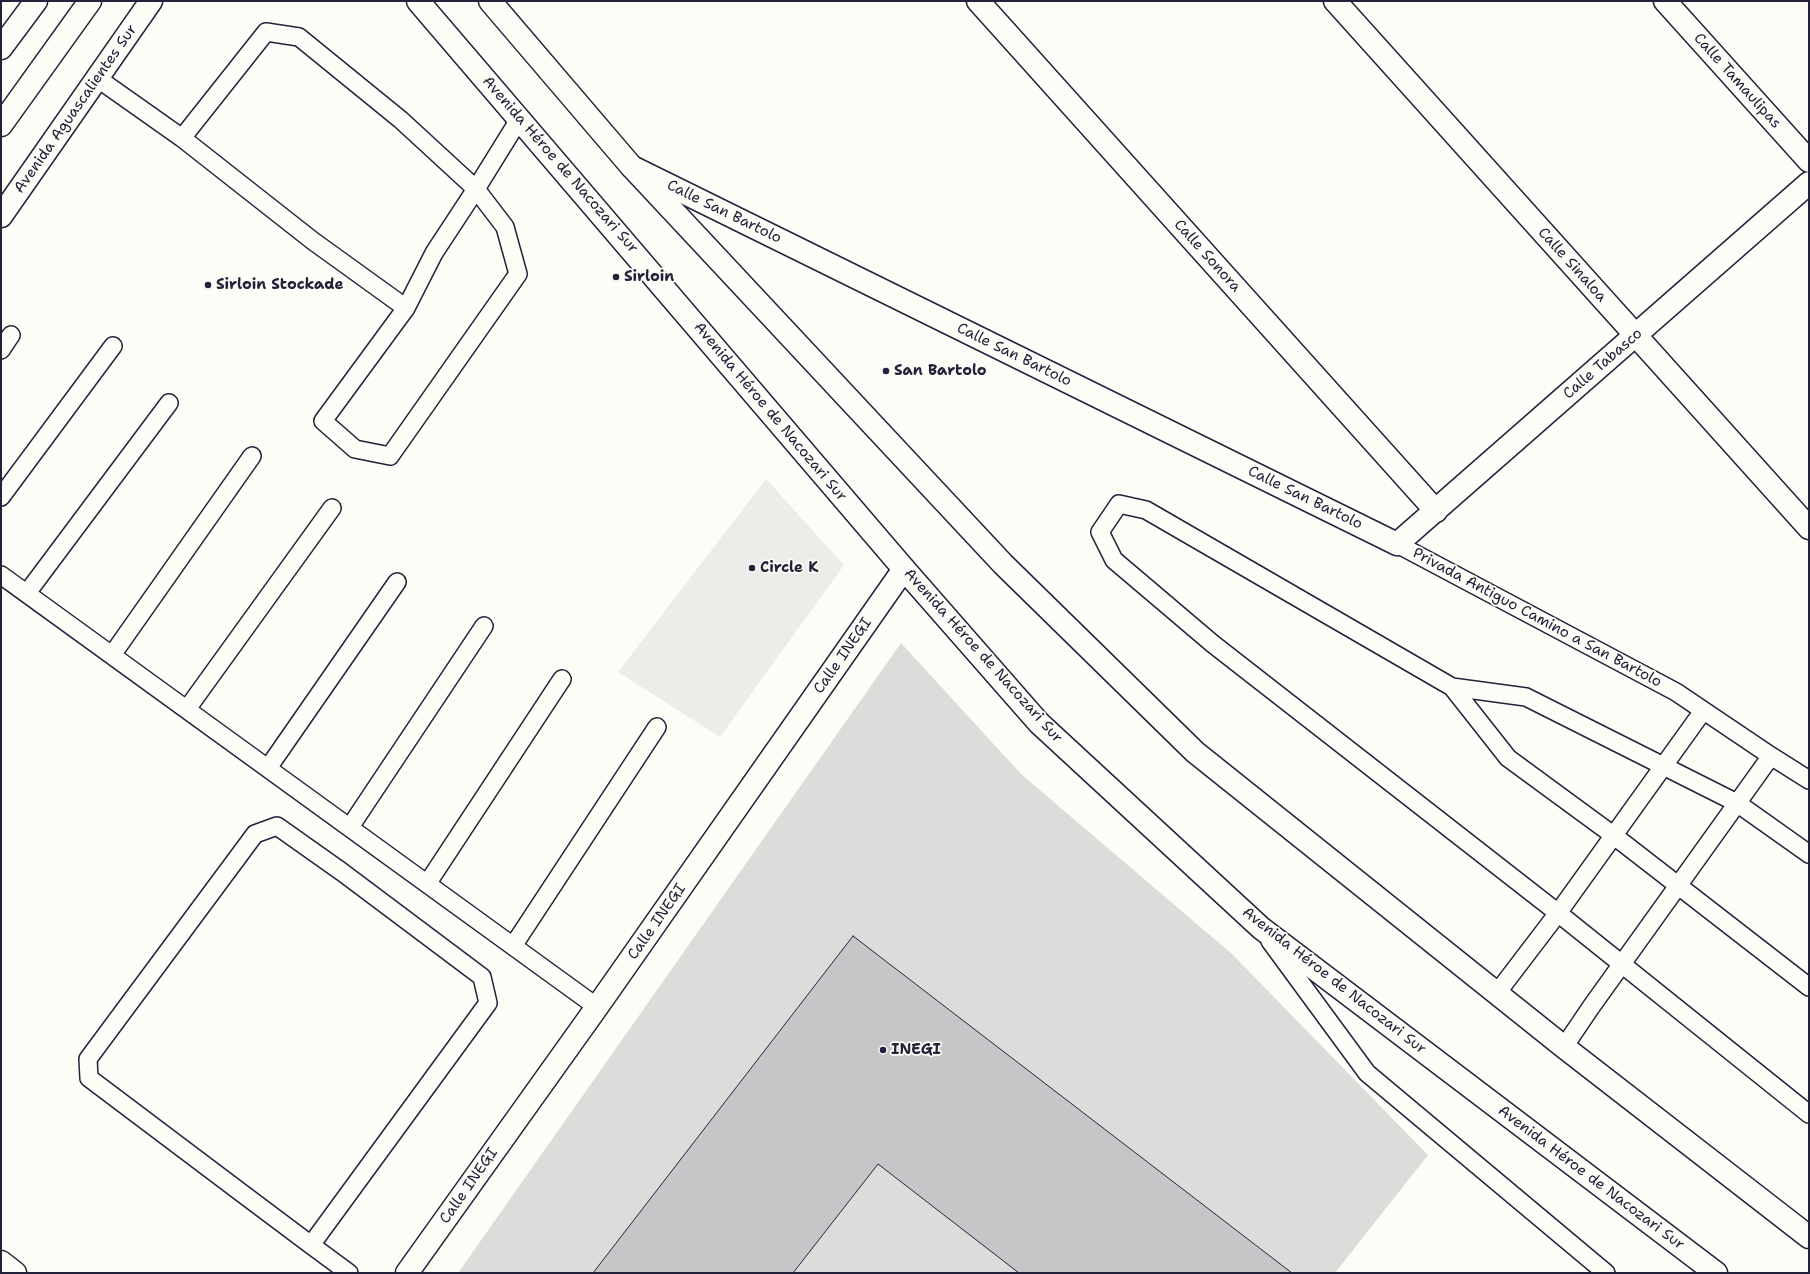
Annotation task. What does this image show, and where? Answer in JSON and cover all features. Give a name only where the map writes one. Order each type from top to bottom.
[{"type":"street","points":[[1,48],[36,1]]},
{"type":"street","points":[[1,125],[90,1]]},
{"type":"street","name":"Avenida Aguascalientes Sur","points":[[1,216],[150,1]]},
{"type":"street","name":"Avenida Héroe de Nacozari Sur","points":[[418,1],[520,118],[904,569],[1039,723],[1261,928],[1716,1273]]},
{"type":"street","points":[[490,1],[631,166],[1003,564],[1195,752],[1564,1047],[1809,1237]]},
{"type":"street","name":"Calle Sonora","points":[[978,1],[1436,511]]},
{"type":"street","name":"Calle Sinaloa","points":[[1335,1],[1809,528]]},
{"type":"street","name":"Calle Tamaulipas","points":[[1665,1],[1809,162]]},
{"type":"street","name":"Calle San Bartolo","points":[[631,166],[1397,544]]},
{"type":"street","name":"Calle Tabasco","points":[[1397,544],[1809,183]]},
{"type":"street","name":"Calle INEGI","points":[[407,1273],[597,1007],[904,569]]},
{"type":"street","points":[[1,1262],[15,1273]]},
{"type":"lane","points":[[182,138],[266,32],[299,37],[402,120],[476,189],[505,227],[518,274],[390,456],[355,448],[323,421],[406,308],[434,252],[476,189],[520,118]]},
{"type":"lane","points":[[97,78],[182,138],[313,240],[406,308]]},
{"type":"lane","points":[[1,350],[11,335]]},
{"type":"lane","points":[[1,496],[113,346]]},
{"type":"lane","points":[[27,593],[169,403]]},
{"type":"lane","points":[[112,655],[252,456]]},
{"type":"lane","points":[[1809,987],[1613,835],[1508,758],[1452,687],[1146,510],[1119,504],[1100,532],[1114,560],[1212,644],[1558,913],[1809,1114]]},
{"type":"lane","points":[[187,709],[332,508]]},
{"type":"lane","name":"Privada Antiguo Camino a San Bartolo","points":[[1397,544],[1676,692],[1770,756],[1809,780]]},
{"type":"lane","points":[[1,575],[597,1007]]},
{"type":"lane","points":[[268,768],[397,582]]},
{"type":"lane","points":[[350,827],[484,626]]},
{"type":"lane","points":[[427,884],[562,679]]},
{"type":"lane","points":[[1452,687],[1526,697],[1737,803],[1809,854]]},
{"type":"lane","points":[[1497,993],[1558,913],[1703,711]]},
{"type":"lane","points":[[513,946],[657,727]]},
{"type":"lane","points":[[1564,1047],[1770,756]]},
{"type":"lane","points":[[311,1245],[488,1004],[482,977],[366,890],[277,826],[255,834],[88,1059],[89,1078],[311,1245],[349,1273]]},
{"type":"lane","points":[[1261,928],[1367,1073],[1606,1273]]},
{"type":"shaded area","points":[[766,479],[844,565],[720,737],[618,672]]},
{"type":"shaded area","points":[[901,643],[1021,774],[1232,954],[1428,1155],[1335,1273],[1292,1273],[853,936],[593,1273],[458,1273]]},
{"type":"shaded area","points":[[878,1164],[1019,1273],[793,1273]]},
{"type":"building","name":"INEGI","points":[[853,936],[1292,1273],[1019,1273],[878,1164],[793,1273],[593,1273]]},
{"type":"place","name":"Sirloin","points":[[616,277]]},
{"type":"place","name":"Sirloin Stockade","points":[[208,285]]},
{"type":"place","name":"San Bartolo","points":[[886,371]]},
{"type":"place","name":"Circle K","points":[[752,568]]},
{"type":"place","name":"INEGI","points":[[883,1050]]}]
